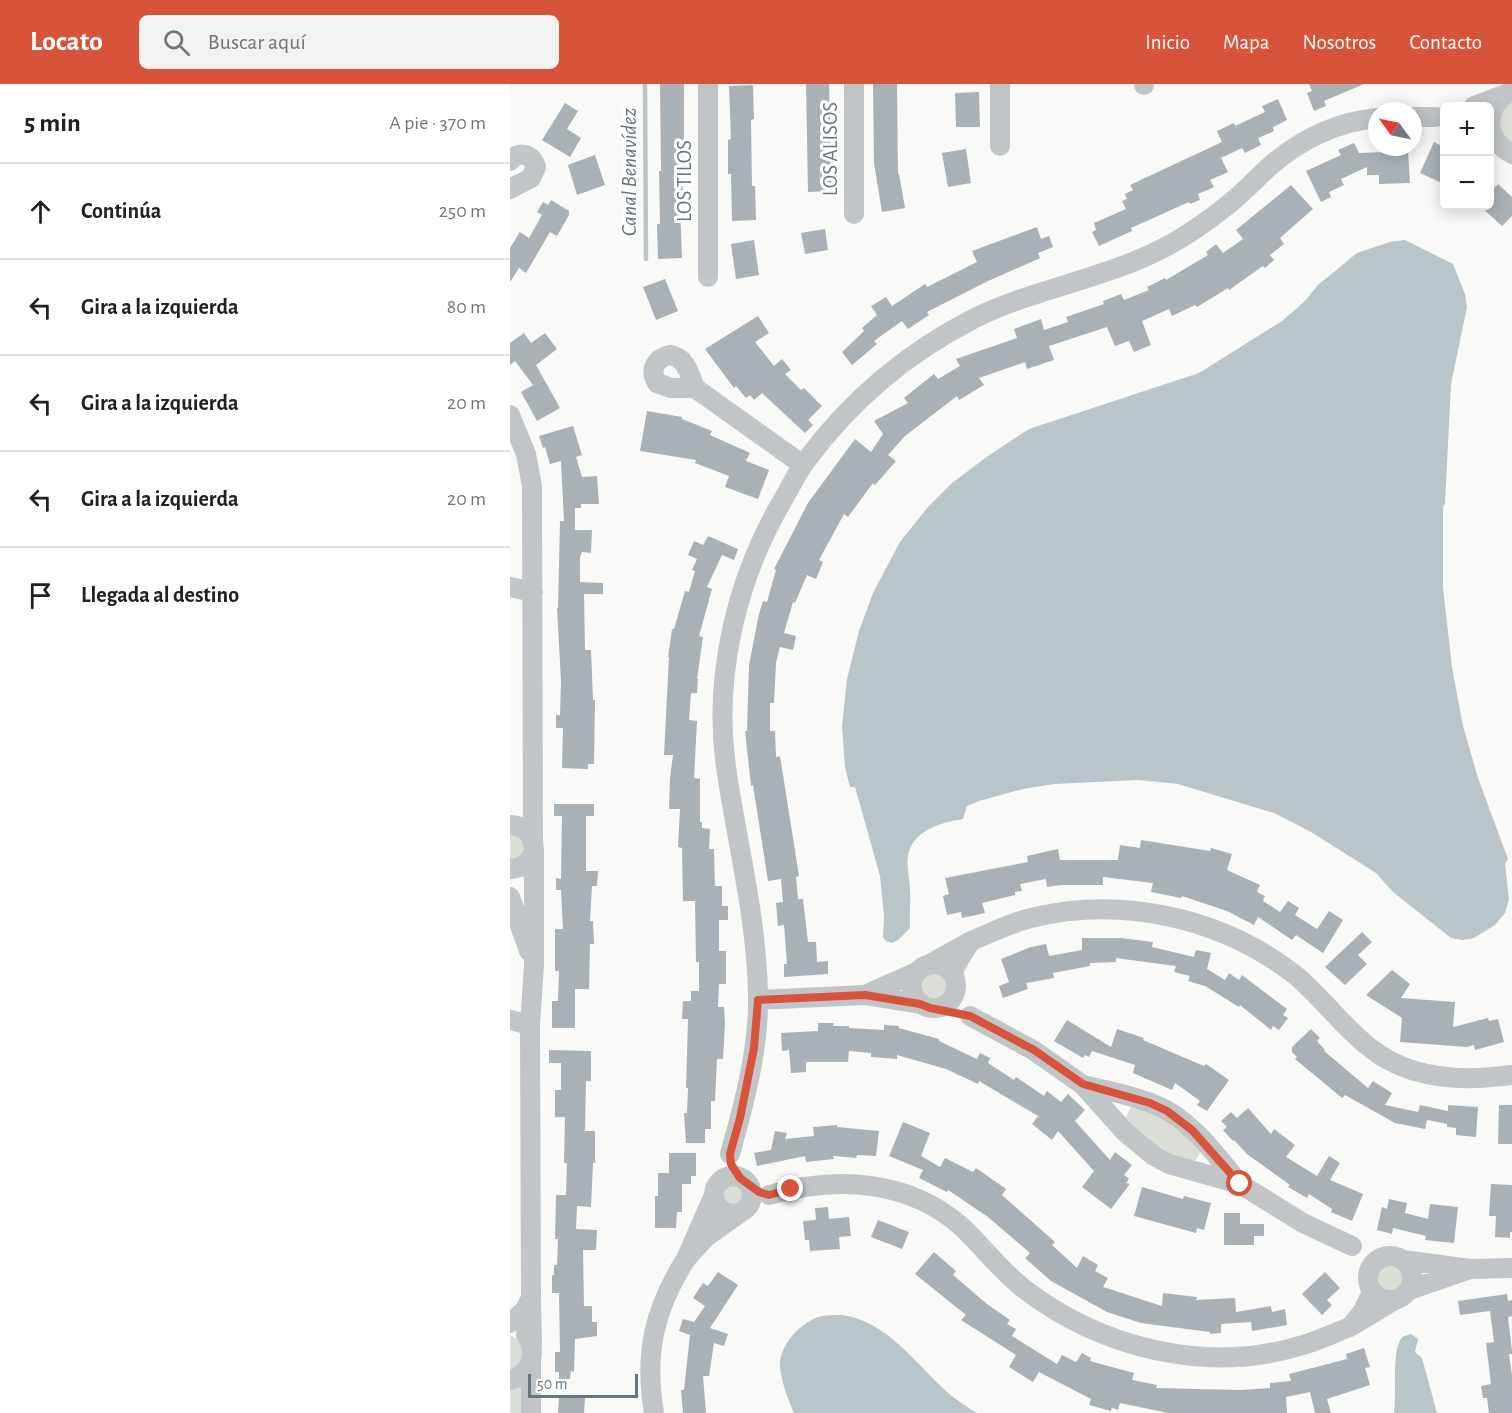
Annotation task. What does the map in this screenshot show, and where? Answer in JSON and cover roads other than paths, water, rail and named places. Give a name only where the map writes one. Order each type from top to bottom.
[{"type":"street","name":"LOS TILOS","points":[[708,84],[708,278]]},
{"type":"street","name":"LOS ALISOS","points":[[854,84],[854,214]]},
{"type":"street","points":[[1000,84],[1000,146]]},
{"type":"street","points":[[1483,102],[1507,92]]},
{"type":"street","points":[[1500,145],[1492,133],[1490,123],[1496,103],[1507,92]]},
{"type":"street","points":[[1422,117],[1440,118]]},
{"type":"street","points":[[654,1413],[649,1373],[653,1330],[670,1286],[686,1259],[730,1154],[740,1118],[754,1048],[758,1000],[756,956],[749,893],[726,765],[723,702],[732,630],[744,586],[758,547],[776,511],[803,465],[854,404],[887,375],[944,335],[1010,302],[1081,282],[1144,258],[1198,227],[1228,205],[1289,151],[1309,138],[1352,122],[1368,119]]},
{"type":"street","points":[[510,161],[516,155],[525,154],[532,159],[536,167],[531,178],[510,189]]},
{"type":"street","points":[[695,388],[803,465]]},
{"type":"street","points":[[510,415],[530,469],[532,486],[534,965],[530,1025],[531,1413]]},
{"type":"street","points":[[510,587],[533,592]]},
{"type":"street","points":[[510,824],[521,814],[533,794]]},
{"type":"street","points":[[510,824],[526,830],[534,846],[527,863],[520,867],[510,868]]},
{"type":"street","points":[[510,897],[534,965]]},
{"type":"street","points":[[865,995],[1002,927],[1031,918],[1065,912],[1123,910],[1176,917],[1226,934],[1270,956],[1309,987],[1369,1048],[1412,1070],[1440,1077],[1464,1079],[1490,1079],[1512,1075]]},
{"type":"street","points":[[952,973],[971,941]]},
{"type":"street","points":[[686,1259],[706,1237],[769,1195],[806,1186],[858,1183],[878,1186],[921,1200],[942,1212],[959,1225],[999,1267],[1043,1302],[1089,1329],[1143,1347],[1189,1356],[1229,1358],[1302,1346],[1350,1327],[1402,1295],[1411,1284],[1411,1271],[1396,1258],[1352,1246],[1303,1223],[1240,1184],[1169,1164],[1144,1149],[1116,1123],[1083,1084],[1034,1050],[970,1016],[962,1009],[955,995],[956,980],[952,973],[942,966],[923,968],[913,978],[912,992],[928,1006],[947,1004],[955,995]]},
{"type":"street","points":[[758,1000],[865,995],[970,1016]]},
{"type":"street","points":[[510,1020],[530,1025]]},
{"type":"street","points":[[1083,1084],[1167,1111],[1192,1130],[1240,1184]]},
{"type":"street","points":[[1116,1123],[1116,1112],[1131,1098]]},
{"type":"street","points":[[1187,1170],[1197,1164],[1203,1154],[1202,1140]]},
{"type":"street","points":[[730,1154],[734,1169],[745,1182],[759,1192],[769,1195]]},
{"type":"street","points":[[729,1177],[745,1182],[751,1197],[744,1210],[729,1214],[718,1207],[715,1191],[724,1179],[729,1177]]},
{"type":"street","points":[[1352,1246],[1360,1256],[1369,1286],[1382,1299],[1402,1295],[1470,1269]]},
{"type":"street","points":[[1350,1327],[1363,1311],[1371,1266],[1382,1257],[1470,1269],[1512,1268]]},
{"type":"street","points":[[510,1380],[522,1374],[532,1353],[522,1331],[510,1324],[525,1310],[531,1298]]},
{"type":"waterway","name":"Canal Benavídez","points":[[645,84],[646,259]]}]
